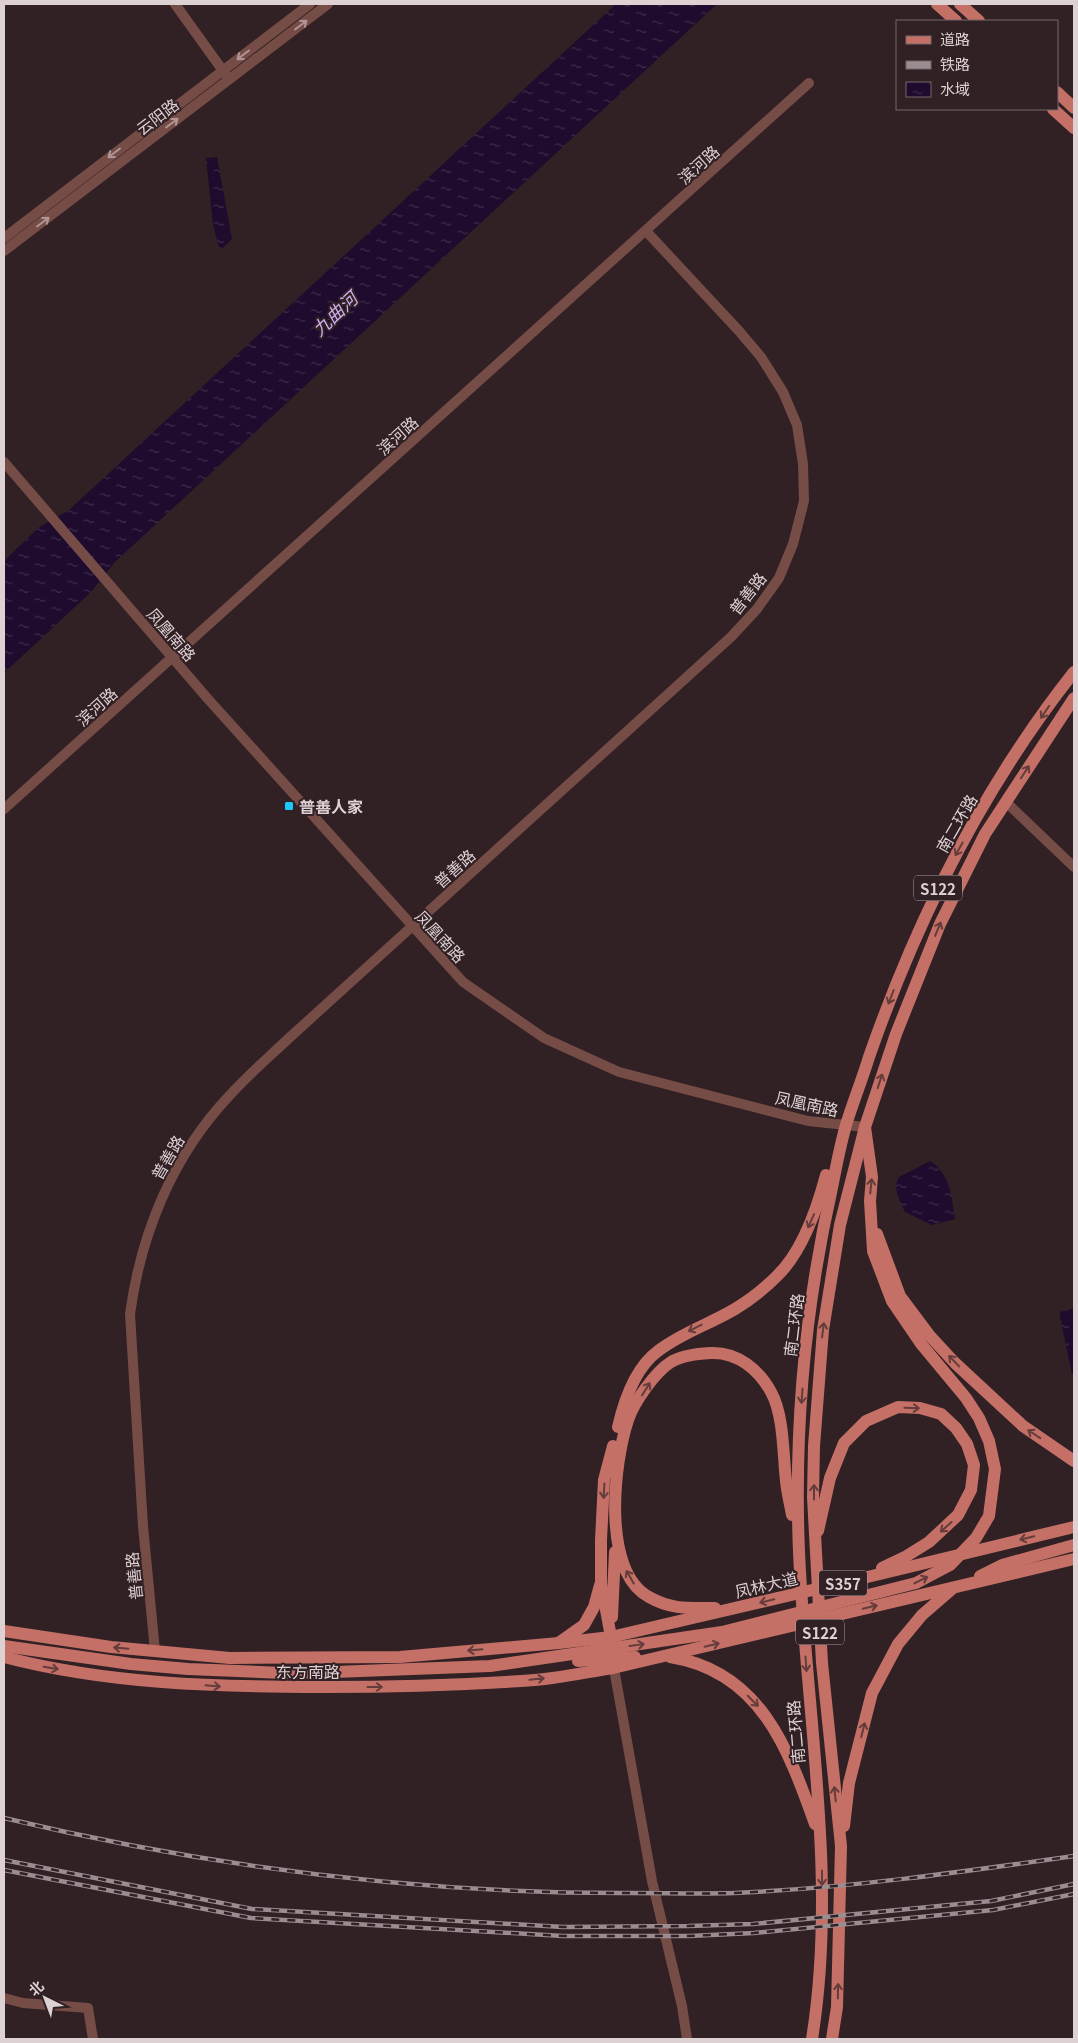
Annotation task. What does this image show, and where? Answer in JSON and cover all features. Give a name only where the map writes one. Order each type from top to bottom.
[{"type":"main road","points":[[937,4],[955,20]]},
{"type":"main road","points":[[960,4],[978,20]]},
{"type":"main road","points":[[1058,93],[1074,108]]},
{"type":"main road","points":[[1054,110],[1074,128]]},
{"type":"main road","name":"南二环路","points":[[812,2039],[818,2003],[822,1879],[821,1842],[799,1552],[798,1444],[807,1326],[823,1227],[846,1126],[901,973],[926,914],[950,864],[972,825],[1056,695],[1074,672]]},
{"type":"main road","name":"南二环路","points":[[832,2039],[837,2007],[841,1846],[822,1663],[815,1542],[814,1446],[823,1330],[840,1225],[865,1127],[896,1034],[940,924],[985,834],[1074,698]]},
{"type":"main road","points":[[611,1637],[601,1582],[604,1480],[619,1422],[634,1380],[657,1351],[690,1331],[735,1309],[760,1292],[779,1275],[803,1241],[818,1205],[828,1168],[846,1126]]},
{"type":"main road","points":[[490,1666],[722,1632],[916,1583],[950,1565],[976,1538],[988,1516],[995,1470],[989,1441],[979,1418],[926,1340],[892,1301],[873,1251],[870,1210],[872,1177],[865,1127]]},
{"type":"main road","points":[[926,1340],[1023,1426],[1074,1460]]},
{"type":"main road","points":[[611,1637],[618,1463],[629,1418],[650,1382],[671,1362],[693,1354],[717,1353],[738,1358],[758,1372],[772,1394],[780,1421],[786,1484],[799,1552]]},
{"type":"main road","points":[[815,1542],[830,1478],[844,1443],[866,1421],[898,1408],[920,1408],[941,1414],[956,1428],[967,1444],[974,1465],[971,1490],[958,1515],[929,1542],[905,1557],[855,1580]]},
{"type":"main road","name":"凤林大道","points":[[611,1637],[1074,1526]]},
{"type":"main road","points":[[616,1535],[619,1557],[633,1583],[647,1597],[673,1608],[737,1608]]},
{"type":"main road","points":[[841,1846],[849,1783],[872,1693],[898,1644],[922,1616],[951,1589],[1002,1565],[1074,1545]]},
{"type":"main road","name":"S357","points":[[613,1668],[1074,1559]]},
{"type":"main road","points":[[559,1643],[584,1625],[594,1607],[601,1582]]},
{"type":"main road","name":"东方南路","points":[[4,1631],[112,1647],[230,1658],[400,1657],[611,1637]]},
{"type":"main road","points":[[4,1646],[131,1664],[188,1669],[282,1673],[490,1666],[655,1655],[682,1659],[708,1667],[732,1680],[758,1706],[777,1734],[804,1793],[821,1842]]},
{"type":"main road","name":"东方南路","points":[[4,1657],[48,1668],[133,1679],[231,1687],[387,1687],[527,1680],[613,1668]]},
{"type":"street","points":[[175,4],[229,80]]},
{"type":"street","name":"云阳路","points":[[4,238],[310,4]]},
{"type":"street","name":"云阳路","points":[[4,251],[328,4]]},
{"type":"street","name":"滨河路","points":[[4,809],[809,83]]},
{"type":"street","name":"普善路","points":[[155,1651],[143,1526],[130,1314],[134,1279],[146,1238],[164,1192],[183,1156],[206,1123],[230,1095],[288,1039],[730,637],[757,610],[779,578],[793,544],[804,500],[803,464],[797,425],[783,392],[761,357],[739,331],[646,231]]},
{"type":"street","name":"凤凰南路","points":[[4,462],[109,586],[463,982],[552,1042],[618,1072],[808,1121],[865,1127]]},
{"type":"street","points":[[1006,802],[1074,867]]},
{"type":"street","points":[[611,1637],[613,1668],[652,1881],[682,2006],[687,2039]]},
{"type":"street","points":[[4,1998],[23,2003],[88,2008],[93,2039]]},
{"type":"water","name":"九曲河","points":[[616,4],[717,4],[115,562],[90,593],[4,673],[4,561],[38,528],[69,510]]},
{"type":"water","points":[[217,157],[232,239],[223,248],[219,247],[213,225],[206,158]]},
{"type":"water","points":[[930,1161],[937,1166],[946,1179],[955,1219],[932,1225],[905,1212],[896,1186],[899,1177]]},
{"type":"water","points":[[1074,1308],[1074,1374],[1072,1374],[1060,1312]]},
{"type":"railway","points":[[4,1818],[159,1851],[237,1864],[394,1883],[552,1892],[735,1893],[778,1891],[905,1879],[1074,1856]]},
{"type":"railway","points":[[4,1860],[252,1909],[563,1927],[753,1924],[991,1901],[1074,1884]]},
{"type":"railway","points":[[4,1870],[251,1918],[563,1936],[689,1936],[754,1933],[993,1910],[1074,1894]]},
{"type":"place","name":"普善人家","points":[[289,806]]}]
